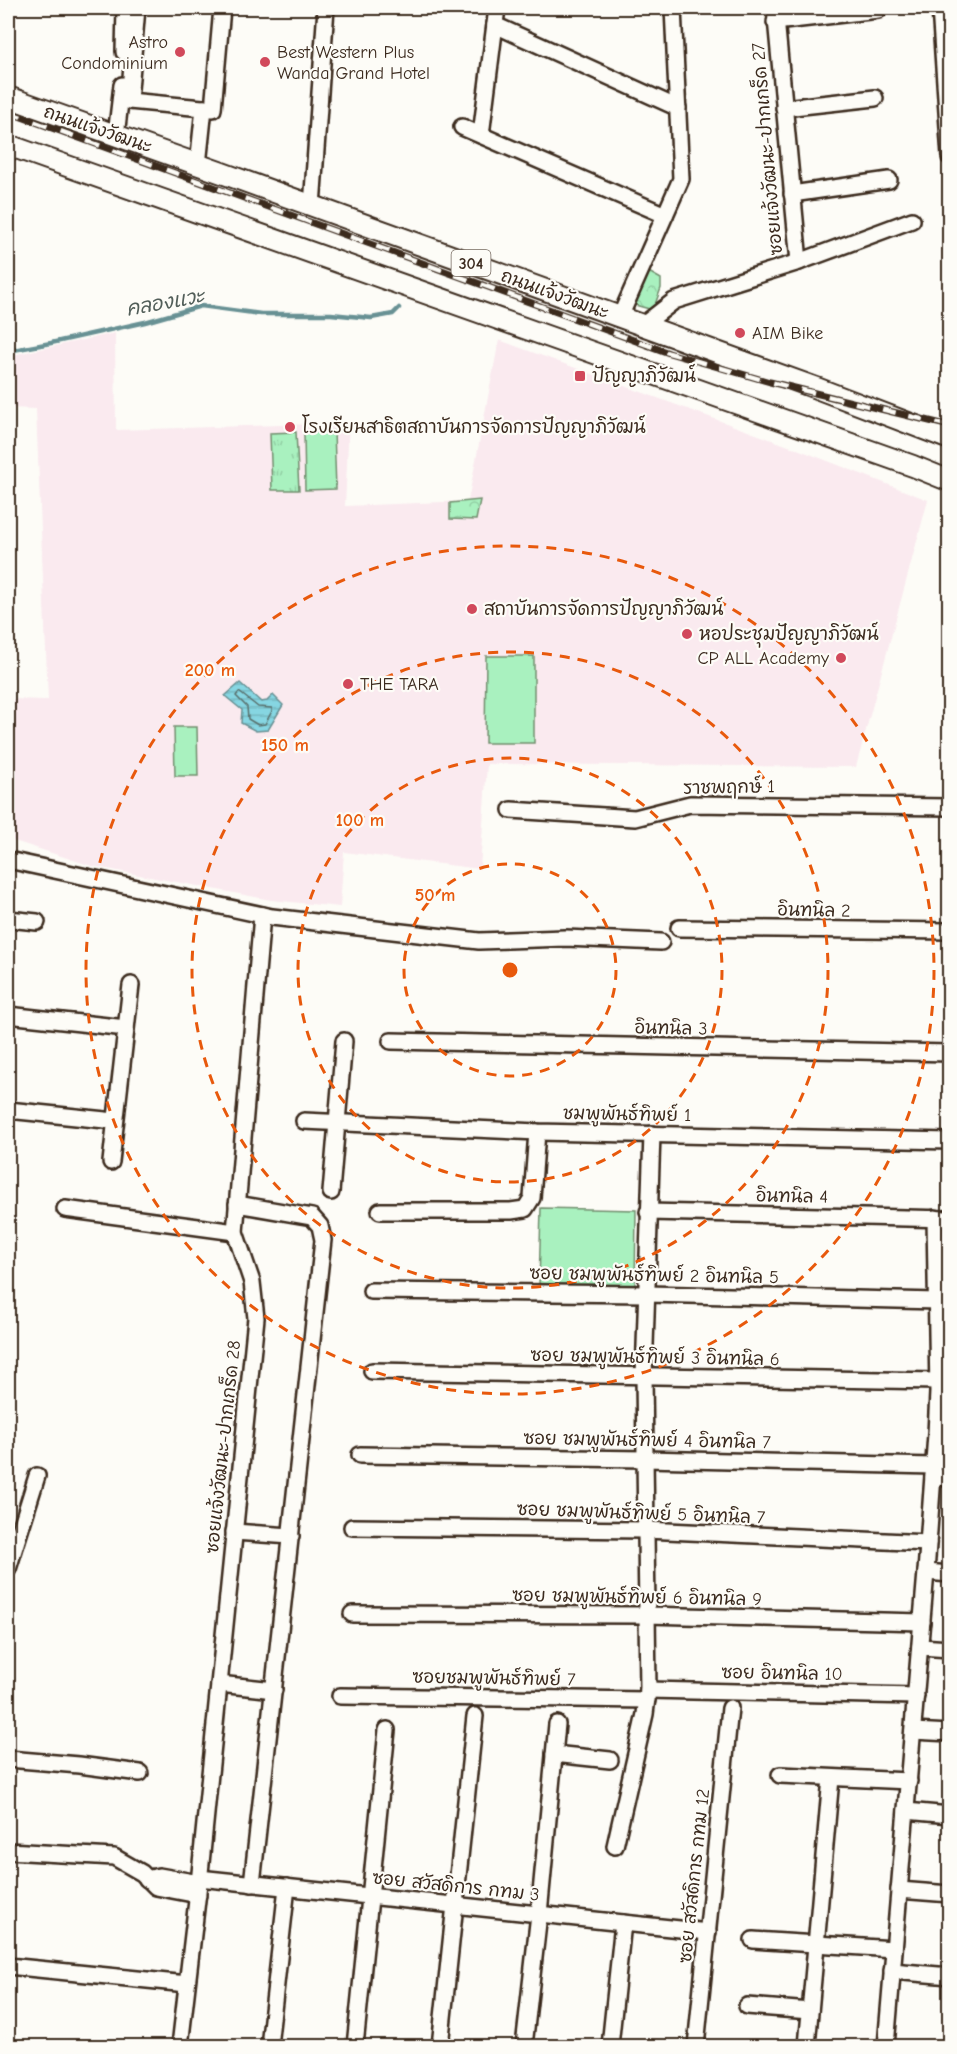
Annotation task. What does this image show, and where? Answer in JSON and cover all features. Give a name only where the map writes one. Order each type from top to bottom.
[{"type":"main road","name":"ถนนแจ้งวัฒนะ","points":[[8,98],[620,317],[944,436]]},
{"type":"main road","name":"304","points":[[8,145],[950,481]]},
{"type":"main road","points":[[913,466],[950,477]]},
{"type":"street","points":[[116,136],[123,69],[125,8]]},
{"type":"street","points":[[137,8],[129,101],[213,109],[222,8]]},
{"type":"street","points":[[312,206],[326,8]]},
{"type":"street","points":[[481,135],[497,8]]},
{"type":"street","points":[[620,317],[681,178],[673,8]]},
{"type":"street","points":[[940,8],[945,24],[950,157]]},
{"type":"street","points":[[775,15],[878,10]]},
{"type":"street","name":"ซอยแจ้งวัฒนะ-ปากเกร็ด 27","points":[[642,326],[674,301],[799,262],[775,15]]},
{"type":"street","points":[[495,25],[678,108]]},
{"type":"street","points":[[784,108],[874,98]]},
{"type":"street","points":[[198,165],[204,108]]},
{"type":"street","points":[[462,127],[665,215]]},
{"type":"street","points":[[792,194],[889,180]]},
{"type":"street","points":[[799,262],[912,220]]},
{"type":"street","name":"ราชพฤกษ์ 1","points":[[510,810],[635,818],[690,804],[950,807]]},
{"type":"street","points":[[8,860],[262,915],[479,941],[565,938],[661,942]]},
{"type":"street","name":"ซอยแจ้งวัฒนะ-ปากเกร็ด 28","points":[[180,2046],[199,1885],[256,1318],[252,1282],[235,1232],[262,915]]},
{"type":"street","points":[[8,920],[37,922]]},
{"type":"street","name":"อินทนิล 2","points":[[679,928],[950,931]]},
{"type":"street","points":[[111,1162],[131,985]]},
{"type":"street","points":[[8,1015],[126,1028]]},
{"type":"street","points":[[331,1192],[344,1041]]},
{"type":"street","name":"อินทนิล 3","points":[[391,1041],[950,1053]]},
{"type":"street","points":[[8,1110],[115,1121]]},
{"type":"street","name":"ชมพูพันธ์ทิพย์ 1","points":[[304,1120],[537,1132],[950,1141]]},
{"type":"street","points":[[380,1211],[511,1212],[525,1209],[532,1198],[537,1132]]},
{"type":"street","points":[[615,1846],[648,1695],[644,1376],[652,1134]]},
{"type":"street","points":[[237,1204],[312,1217],[321,1226],[323,1240],[252,1884]]},
{"type":"street","points":[[65,1209],[235,1232]]},
{"type":"street","name":"อินทนิล 4","points":[[648,1212],[942,1219]]},
{"type":"street","points":[[886,2046],[941,1389],[937,1300],[942,1219]]},
{"type":"street","name":"ซอย ชมพูพันธ์ทิพย์ 2 อินทนิล 5","points":[[371,1291],[937,1300]]},
{"type":"street","name":"ซอย ชมพูพันธ์ทิพย์ 3 อินทนิล 6","points":[[372,1371],[644,1376],[941,1389]]},
{"type":"street","name":"ซอย ชมพูพันธ์ทิพย์ 4 อินทนิล 7","points":[[360,1455],[645,1459],[933,1472],[950,1478]]},
{"type":"street","points":[[8,1569],[37,1476]]},
{"type":"street","name":"ซอย ชมพูพันธ์ทิพย์ 5 อินทนิล 7","points":[[352,1527],[645,1530],[928,1543]]},
{"type":"street","points":[[234,1532],[291,1536]]},
{"type":"street","points":[[926,1572],[950,1574]]},
{"type":"street","name":"ซอย ชมพูพันธ์ทิพย์ 6 อินทนิล 9","points":[[352,1614],[646,1615],[922,1622]]},
{"type":"street","points":[[920,1647],[950,1649]]},
{"type":"street","points":[[219,1684],[274,1690]]},
{"type":"street","name":"ซอยชมพูพันธ์ทิพย์ 7","points":[[340,1696],[648,1695]]},
{"type":"street","name":"ซอย อินทนิล 10","points":[[648,1695],[916,1696]]},
{"type":"street","name":"ซอย สวัสดิการ กทม 12","points":[[696,2046],[730,1708]]},
{"type":"street","points":[[440,2046],[475,1716]]},
{"type":"street","points":[[524,2046],[539,1914],[556,1724]]},
{"type":"street","points":[[355,2046],[387,1730]]},
{"type":"street","points":[[913,1731],[950,1733]]},
{"type":"street","points":[[554,1754],[610,1760]]},
{"type":"street","points":[[8,1760],[79,1765],[140,1773]]},
{"type":"street","points":[[780,1775],[909,1781]]},
{"type":"street","points":[[807,2046],[831,1778]]},
{"type":"street","points":[[906,1811],[950,1815]]},
{"type":"street","name":"ซอย สวัสดิการ กทม 3","points":[[8,1851],[114,1857],[142,1873],[156,1887],[252,1884],[708,1932]]},
{"type":"street","points":[[269,2046],[287,1887]]},
{"type":"street","points":[[899,1890],[950,1894]]},
{"type":"street","points":[[610,2046],[623,1923]]},
{"type":"street","points":[[753,1940],[894,1949]]},
{"type":"street","points":[[8,1966],[187,1984]]},
{"type":"street","points":[[892,1971],[950,1976]]},
{"type":"street","points":[[747,2006],[810,2012]]},
{"type":"shaded area","name":"สถาบันการจัดการปัญญาภิวัฒน์","points":[[115,333],[116,430],[349,423],[345,506],[468,501],[499,340],[797,449],[928,500],[856,767],[487,764],[480,869],[344,852],[340,907],[271,900],[92,866],[8,839],[8,699],[48,700],[36,409],[8,408],[8,356]]},
{"type":"green space","points":[[647,271],[661,279],[661,288],[653,310],[628,303]]},
{"type":"green space","points":[[334,431],[336,489],[305,490],[304,432]]},
{"type":"green space","points":[[296,432],[299,490],[272,490],[270,433]]},
{"type":"green space","points":[[480,500],[476,520],[450,519],[450,503]]},
{"type":"green space","points":[[486,656],[534,656],[534,743],[485,743]]},
{"type":"green space","points":[[174,727],[197,727],[198,776],[175,776]]},
{"type":"green space","points":[[541,1208],[636,1210],[635,1287],[539,1286]]},
{"type":"water","points":[[240,683],[261,702],[267,701],[273,695],[283,705],[268,730],[256,731],[241,723],[242,710],[225,696]]},
{"type":"waterway","name":"คลองแวะ","points":[[8,351],[145,322],[201,306],[261,314],[331,314],[371,318],[393,314],[399,308]]},
{"type":"railway","points":[[8,112],[669,353],[770,382],[950,426]]},
{"type":"place","name":"Astro Condominium","points":[[180,52]]},
{"type":"place","name":"Best Western Plus Wanda Grand Hotel","points":[[265,62]]},
{"type":"place","name":"AIM Bike","points":[[740,333]]},
{"type":"place","name":"ปัญญาภิวัฒน์","points":[[580,376]]},
{"type":"place","name":"โรงเรียนสาธิตสถาบันการจัดการปัญญาภิวัฒน์","points":[[290,427]]},
{"type":"place","name":"สถาบันการจัดการปัญญาภิวัฒน์","points":[[472,609]]},
{"type":"place","name":"หอประชุมปัญญาภิวัฒน์","points":[[687,634]]},
{"type":"place","name":"CP ALL Academy","points":[[841,658]]},
{"type":"place","name":"THE TARA","points":[[348,684]]}]
